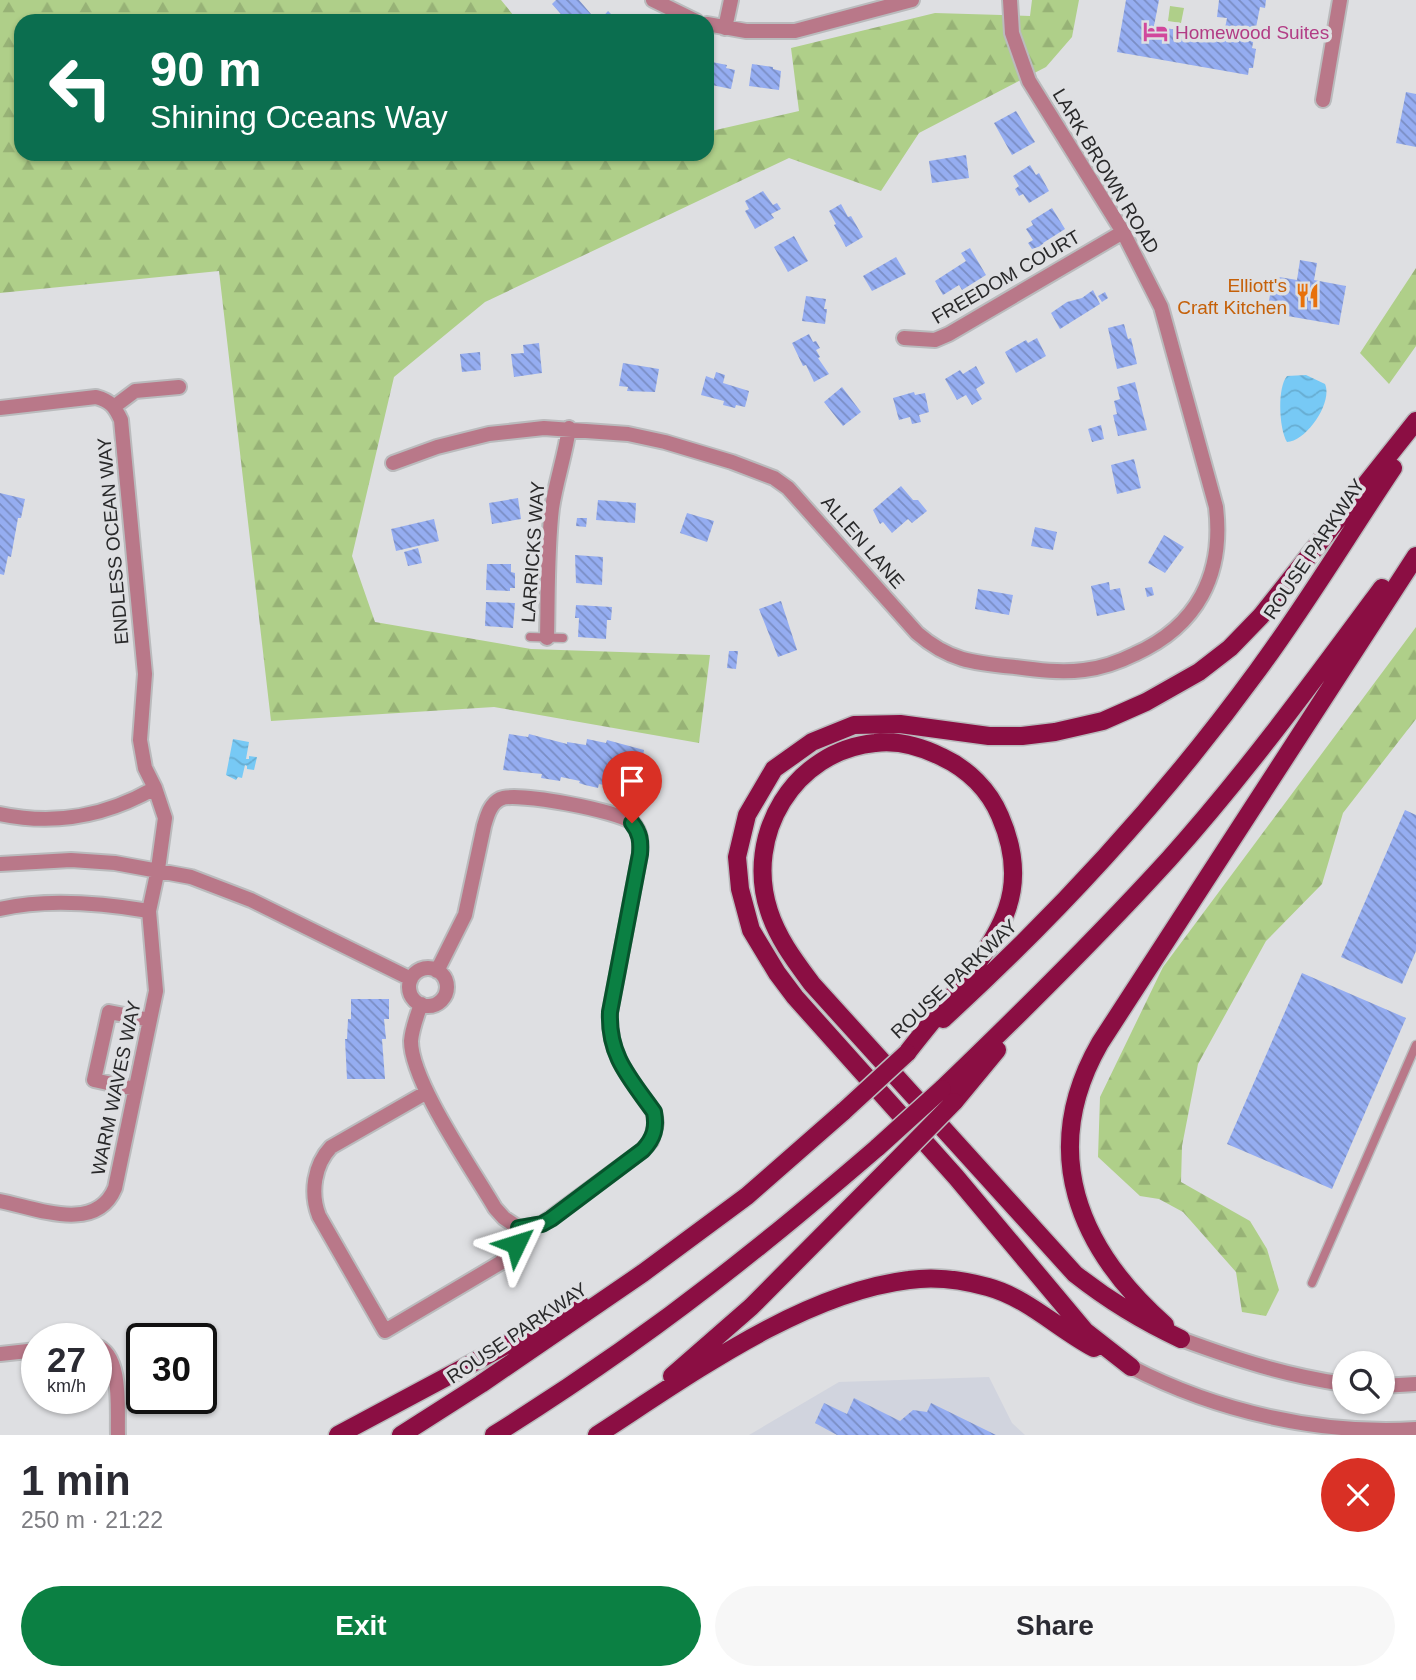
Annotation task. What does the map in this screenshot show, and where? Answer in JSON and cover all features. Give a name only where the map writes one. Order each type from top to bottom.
[{"type":"main road","points":[[1131,1367],[1085,1331],[956,1177],[795,998],[777,973],[751,930],[740,889],[737,857],[747,815],[774,769],[812,742],[854,724],[900,724],[989,736],[1055,732],[1103,721],[1146,702],[1199,672],[1230,648],[1261,616],[1416,421]]},
{"type":"main road","name":"ROUSE PARKWAY","points":[[401,1435],[481,1384],[643,1273],[747,1196],[844,1111],[1014,954],[1129,830],[1259,670],[1416,432]]},
{"type":"main road","points":[[600,1433],[696,1356],[751,1307],[894,1163],[948,1096],[1169,858],[1240,775],[1305,693],[1416,542]]},
{"type":"main road","points":[[1181,1339],[1121,1282],[1090,1234],[1071,1175],[1069,1145],[1078,1088],[1100,1043],[1416,556]]},
{"type":"main road","points":[[907,1053],[997,933],[1012,891],[1012,852],[997,807],[971,775],[954,762],[933,752],[896,743],[876,743],[853,747],[828,756],[791,787],[779,805],[765,841],[762,866],[764,892],[776,931],[811,984],[1075,1274],[1139,1319],[1181,1339]]},
{"type":"main road","points":[[494,1435],[587,1376],[651,1329],[747,1257],[878,1147],[948,1096]]},
{"type":"main road","points":[[338,1435],[643,1273]]},
{"type":"main road","points":[[600,1433],[715,1360],[783,1322],[852,1293],[910,1280],[957,1280],[991,1288],[1019,1300],[1080,1340],[1131,1367]]},
{"type":"street","points":[[653,0],[682,14]]},
{"type":"street","points":[[725,28],[731,0]]},
{"type":"street","points":[[714,26],[764,32],[795,31],[912,0]]},
{"type":"street","name":"LARK BROWN ROAD","points":[[1010,0],[1012,33],[1029,81],[1123,232],[1165,318],[1205,467],[1217,524]]},
{"type":"street","points":[[1322,100],[1340,0]]},
{"type":"street","name":"FREEDOM COURT","points":[[904,338],[935,340],[949,334],[1123,232]]},
{"type":"street","points":[[0,408],[96,397],[106,399],[115,406],[135,391],[179,387]]},
{"type":"street","name":"ENDLESS OCEAN WAY","points":[[115,406],[121,420],[145,674],[140,740],[145,768],[165,818],[158,869]]},
{"type":"street","name":"ALLEN LANE","points":[[393,463],[437,447],[489,434],[512,430],[569,428],[665,442],[732,462],[774,478],[788,488],[917,633],[933,647],[970,663],[1039,670],[1085,670],[1107,666],[1166,638],[1182,624],[1207,587],[1216,556],[1217,524]]},
{"type":"street","name":"LARRICKS WAY","points":[[547,638],[552,512],[569,428]]},
{"type":"street","points":[[0,814],[35,820],[92,815],[135,799],[155,788]]},
{"type":"street","points":[[421,1004],[411,1041],[414,1060],[427,1092],[495,1208],[510,1224],[519,1228],[542,1224],[551,1219],[643,1150],[651,1141],[655,1133],[654,1112],[614,1051],[609,1026],[640,854],[641,842],[632,823],[615,814],[520,796],[499,799],[488,813],[484,826],[466,915],[437,971]]},
{"type":"street","points":[[0,864],[71,860],[158,869],[191,877],[251,900],[411,979]]},
{"type":"street","name":"WARM WAVES WAY","points":[[0,1201],[78,1215],[97,1211],[105,1205],[115,1188],[156,991],[149,911],[158,869]]},
{"type":"street","points":[[0,909],[42,904],[79,904],[149,911]]},
{"type":"street","points":[[423,969],[437,971],[443,975],[447,984],[445,996],[434,1006],[421,1004],[411,996],[411,979],[423,969]]},
{"type":"street","points":[[135,1089],[94,1080],[109,1012],[150,1020]]},
{"type":"street","points":[[427,1092],[331,1147],[323,1155],[319,1165],[313,1195],[318,1216],[386,1331],[500,1263],[511,1253],[519,1228]]},
{"type":"street","points":[[1181,1339],[1256,1366],[1332,1382]]},
{"type":"street","points":[[0,1354],[21,1352]]},
{"type":"street","points":[[112,1360],[115,1369],[118,1435]]},
{"type":"street","points":[[1131,1367],[1197,1399],[1263,1420],[1336,1432],[1375,1433],[1416,1429]]},
{"type":"street","points":[[1395,1385],[1416,1384]]},
{"type":"lane","points":[[530,637],[563,638]]},
{"type":"lane","points":[[1312,1283],[1416,1045]]},
{"type":"shaded area","points":[[989,1377],[1012,1423],[1025,1435],[749,1435],[839,1382]]},
{"type":"green space","points":[[0,0],[501,0],[512,14],[14,14],[14,161],[714,161],[714,130],[799,111],[791,48],[935,13],[1030,16],[1032,0],[1079,0],[1072,37],[1046,67],[919,133],[881,191],[789,158],[485,302],[394,377],[352,556],[375,622],[531,649],[710,655],[699,743],[494,707],[271,721],[219,271],[0,293]]},
{"type":"green space","points":[[1170,6],[1184,8],[1181,23],[1168,21]]},
{"type":"green space","points":[[1416,268],[1416,346],[1389,384],[1360,353]]},
{"type":"green space","points":[[1416,627],[1416,719],[1343,813],[1322,884],[1266,941],[1198,1064],[1182,1146],[1181,1182],[1250,1221],[1267,1249],[1279,1290],[1266,1316],[1242,1312],[1236,1272],[1183,1212],[1159,1199],[1140,1196],[1098,1157],[1100,1097],[1163,967]]},
{"type":"water","points":[[1306,375],[1325,384],[1325,401],[1310,428],[1295,440],[1287,442],[1280,409],[1284,382],[1287,376]]},
{"type":"water","points":[[233,739],[249,742],[246,759],[249,759],[249,756],[257,757],[254,770],[247,769],[245,765],[242,778],[238,777],[236,780],[226,775]]},
{"type":"building","points":[[556,0],[579,0],[591,14],[561,14],[552,4]]},
{"type":"building","name":"Homewood Suites","points":[[1126,0],[1159,0],[1154,26],[1223,38],[1227,18],[1217,17],[1219,0],[1266,0],[1265,8],[1260,7],[1252,48],[1256,49],[1253,68],[1249,68],[1248,75],[1117,52]]},
{"type":"building","points":[[714,62],[735,70],[731,89],[714,85]]},
{"type":"building","points":[[752,64],[781,71],[779,90],[749,86]]},
{"type":"building","points":[[1406,92],[1416,94],[1416,147],[1396,143]]},
{"type":"building","points":[[1016,111],[1035,142],[1012,155],[994,123]]},
{"type":"building","points":[[966,155],[969,178],[932,183],[929,161]]},
{"type":"building","points":[[1030,165],[1036,175],[1039,173],[1049,191],[1029,203],[1023,194],[1019,196],[1015,189],[1019,186],[1013,176]]},
{"type":"building","points":[[763,191],[773,205],[777,203],[781,209],[771,214],[774,218],[755,229],[745,211],[749,209],[745,201]]},
{"type":"building","points":[[841,204],[863,237],[846,247],[829,211]]},
{"type":"building","points":[[1052,208],[1065,229],[1043,243],[1044,245],[1032,249],[1028,243],[1033,240],[1026,229],[1033,225],[1031,221]]},
{"type":"building","points":[[794,236],[808,261],[788,272],[774,247]]},
{"type":"building","points":[[970,248],[986,275],[962,290],[959,285],[943,295],[935,281],[966,261],[961,253]]},
{"type":"building","points":[[896,257],[906,274],[872,291],[863,276]]},
{"type":"building","name":"Elliott's Craft Kitchen","points":[[1300,260],[1317,263],[1314,280],[1346,286],[1339,325],[1276,314],[1277,308],[1268,307],[1273,276],[1297,280]]},
{"type":"building","points":[[1093,290],[1100,304],[1060,329],[1051,313]]},
{"type":"building","points":[[1105,292],[1108,298],[1102,302],[1098,296]]},
{"type":"building","points":[[806,296],[826,299],[825,324],[802,321]]},
{"type":"building","points":[[1124,324],[1128,339],[1131,338],[1137,364],[1117,369],[1108,328]]},
{"type":"building","points":[[809,334],[820,348],[816,350],[820,357],[818,358],[829,374],[814,382],[792,343]]},
{"type":"building","points":[[1037,338],[1046,356],[1016,373],[1005,352],[1026,340],[1028,343]]},
{"type":"building","points":[[539,343],[542,373],[514,377],[511,354],[524,353],[523,345]]},
{"type":"building","points":[[480,352],[481,370],[462,372],[460,354]]},
{"type":"building","points":[[623,363],[659,369],[655,392],[627,391],[628,387],[619,386]]},
{"type":"building","points":[[976,366],[985,383],[976,389],[982,399],[972,405],[966,395],[957,400],[945,379],[960,370],[963,374]]},
{"type":"building","points":[[716,372],[725,375],[723,383],[749,391],[745,407],[723,405],[724,401],[701,395],[706,376],[714,379]]},
{"type":"building","points":[[1135,382],[1147,430],[1118,436],[1113,415],[1117,414],[1114,401],[1120,399],[1117,387]]},
{"type":"building","points":[[842,387],[861,412],[843,426],[824,402]]},
{"type":"building","points":[[914,392],[915,395],[925,393],[929,412],[919,415],[921,422],[912,424],[910,417],[899,420],[893,398]]},
{"type":"building","points":[[1101,425],[1104,439],[1092,442],[1088,429]]},
{"type":"building","points":[[1134,459],[1141,488],[1117,494],[1111,465]]},
{"type":"building","points":[[901,486],[927,511],[912,523],[908,519],[892,533],[883,522],[880,524],[873,510]]},
{"type":"building","points":[[0,493],[25,499],[4,575],[0,574]]},
{"type":"building","points":[[518,498],[521,519],[492,524],[489,503]]},
{"type":"building","points":[[598,500],[636,503],[635,523],[596,520]]},
{"type":"building","points":[[687,513],[714,521],[707,542],[680,533]]},
{"type":"building","points":[[577,518],[587,518],[586,527],[576,526]]},
{"type":"building","points":[[434,519],[439,541],[396,551],[391,529]]},
{"type":"building","points":[[1035,527],[1057,532],[1053,550],[1031,546]]},
{"type":"building","points":[[1164,535],[1184,547],[1165,573],[1148,563]]},
{"type":"building","points":[[418,548],[422,563],[408,566],[404,552]]},
{"type":"building","points":[[575,555],[603,557],[602,585],[576,583]]},
{"type":"building","points":[[487,564],[511,564],[511,572],[515,573],[515,588],[510,588],[510,591],[486,590]]},
{"type":"building","points":[[1109,582],[1110,590],[1120,588],[1125,610],[1097,616],[1091,586]]},
{"type":"building","points":[[1152,587],[1154,595],[1147,597],[1145,588]]},
{"type":"building","points":[[978,589],[1013,595],[1009,615],[975,609]]},
{"type":"building","points":[[781,601],[797,650],[778,657],[759,609]]},
{"type":"building","points":[[486,602],[515,603],[513,628],[485,626]]},
{"type":"building","points":[[576,605],[612,607],[611,620],[607,620],[606,639],[578,637],[579,618],[575,618]]},
{"type":"building","points":[[729,651],[738,651],[736,669],[727,668]]},
{"type":"building","points":[[509,734],[528,737],[529,734],[567,744],[586,745],[587,739],[606,743],[607,740],[644,750],[636,795],[617,792],[618,788],[599,784],[598,788],[561,777],[560,781],[541,778],[542,774],[503,770]]},
{"type":"building","points":[[1405,810],[1416,815],[1416,951],[1402,984],[1341,957]]},
{"type":"building","points":[[1302,973],[1406,1018],[1332,1189],[1227,1144]]},
{"type":"building","points":[[351,999],[389,999],[389,1019],[384,1019],[386,1039],[382,1039],[385,1079],[347,1079],[345,1039],[348,1019],[351,1019]]},
{"type":"building","points":[[854,1398],[900,1421],[913,1410],[927,1412],[931,1403],[996,1435],[837,1435],[815,1423],[824,1403],[847,1414]]},
{"type":"place","name":"Homewood Suites","points":[[1155,32]]},
{"type":"place","name":"Elliott's Craft Kitchen","points":[[1307,296]]},
{"type":"route","points":[[516,1244],[519,1228],[542,1224],[551,1219],[643,1150],[655,1133],[654,1112],[614,1051],[609,1026],[640,854],[641,842],[632,823]]}]
